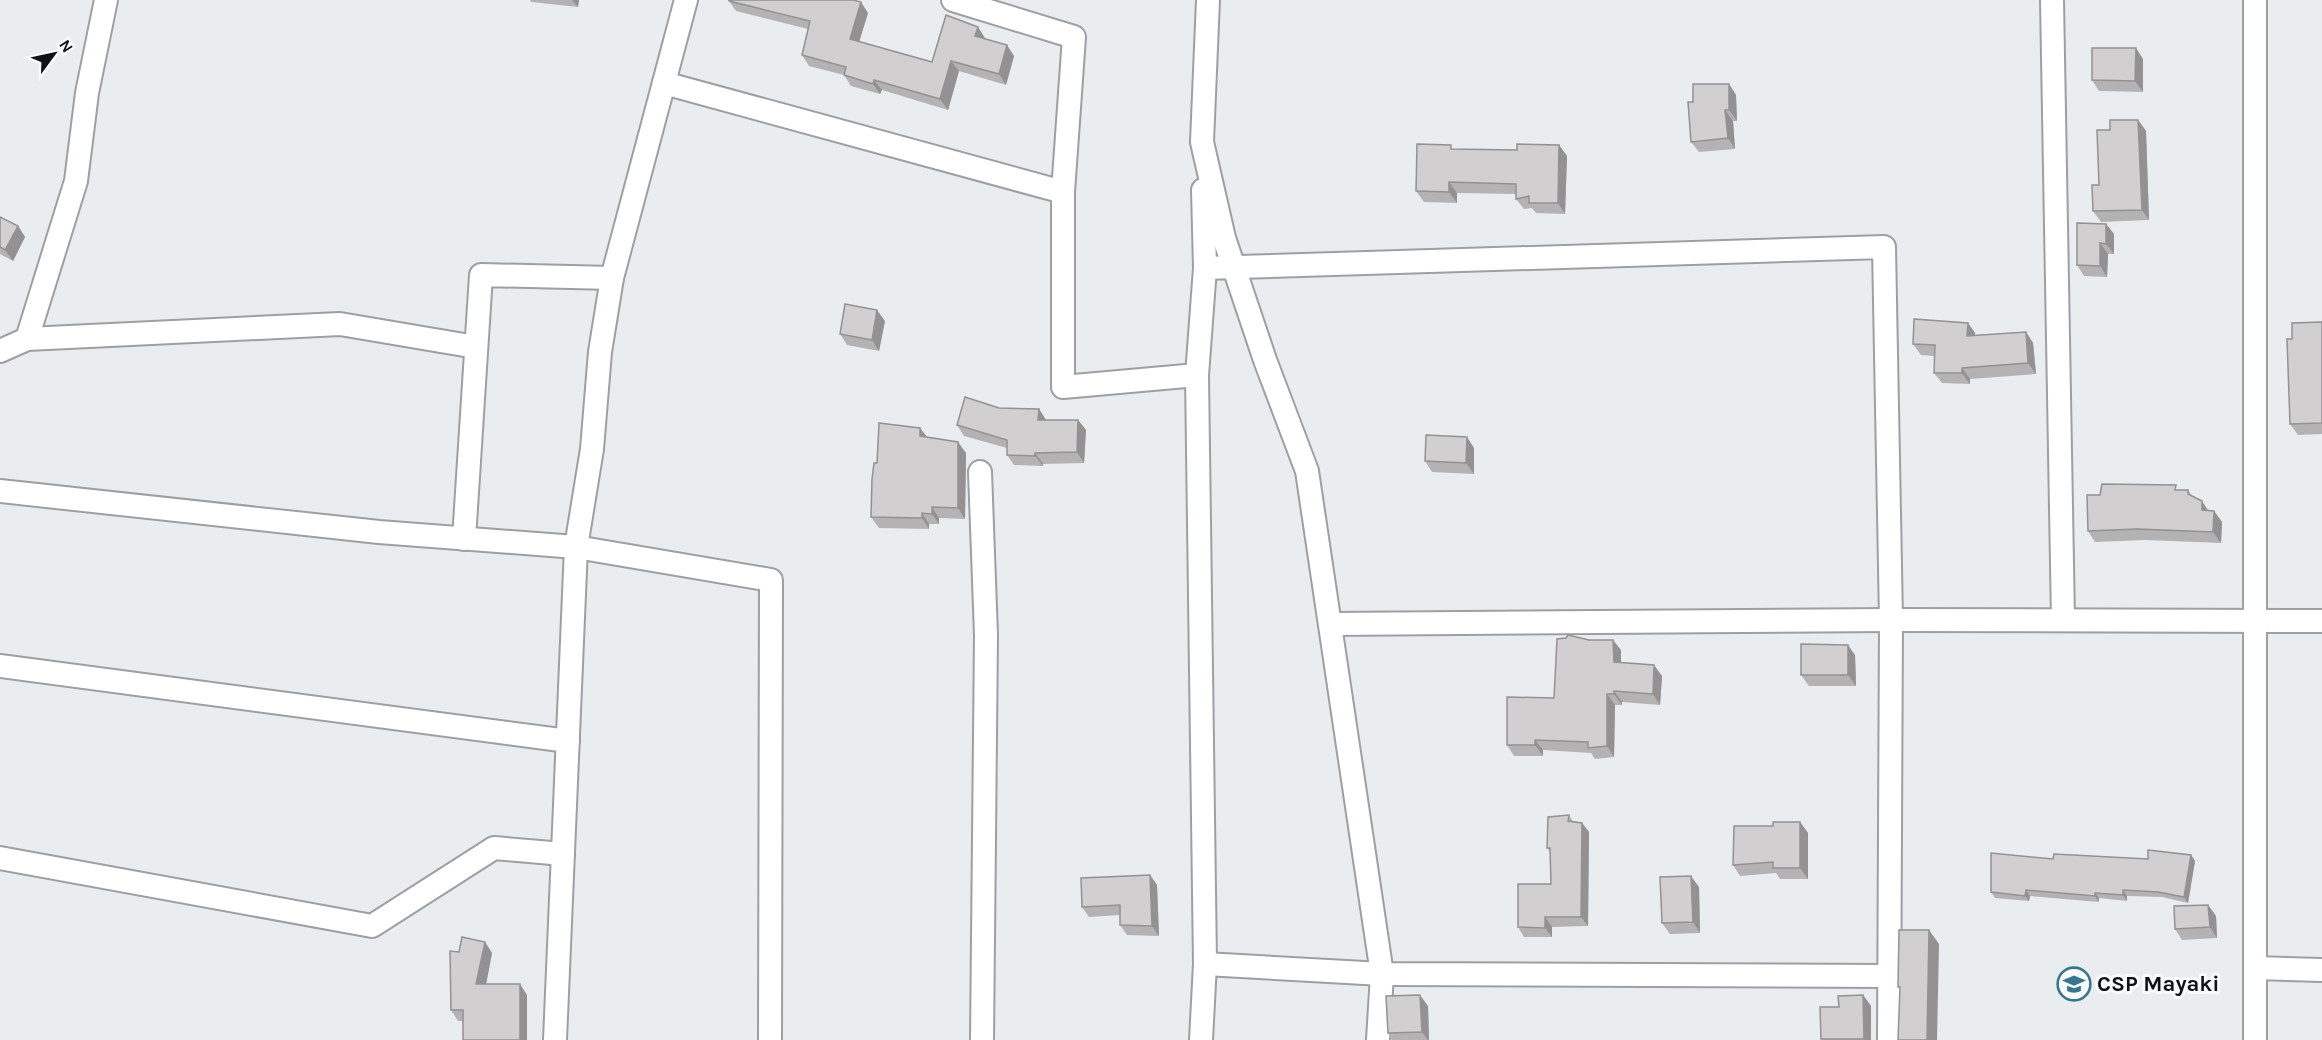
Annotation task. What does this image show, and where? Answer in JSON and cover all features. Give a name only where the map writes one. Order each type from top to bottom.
[{"type":"street","points":[[27,339],[76,181],[87,93],[106,0]]},
{"type":"street","points":[[555,1040],[576,547],[591,449],[600,352],[612,278],[686,0]]},
{"type":"street","points":[[953,0],[1074,37],[1063,192],[1063,387],[1197,375]]},
{"type":"street","points":[[1201,1040],[1205,964],[1197,375],[1204,268],[1202,142],[1208,0]]},
{"type":"street","points":[[2052,0],[2063,620]]},
{"type":"street","points":[[2255,0],[2255,1040]]},
{"type":"street","points":[[664,83],[1063,192]]},
{"type":"street","points":[[1202,142],[1224,238],[1307,471],[1382,974],[1378,1040]]},
{"type":"street","points":[[1204,268],[1884,247],[1891,620],[1889,1040]]},
{"type":"street","points":[[464,538],[481,275],[612,278]]},
{"type":"street","points":[[0,351],[27,339],[340,324],[476,347]]},
{"type":"street","points":[[980,472],[986,635],[982,1040]]},
{"type":"street","points":[[0,491],[379,532],[576,547],[771,580],[770,1040]]},
{"type":"street","points":[[1330,624],[1891,620],[2322,621]]},
{"type":"street","points":[[0,666],[568,741]]},
{"type":"street","points":[[0,858],[372,926],[494,848],[563,854]]},
{"type":"street","points":[[1205,964],[1382,974],[1889,976]]},
{"type":"street","points":[[2255,968],[2322,970]]},
{"type":"building","points":[[729,0],[853,0],[861,2],[850,39],[932,62],[946,15],[978,27],[975,36],[1007,45],[999,74],[951,61],[940,99],[874,80],[873,84],[844,75],[846,67],[802,55],[810,21]]},
{"type":"building","points":[[2092,48],[2136,48],[2135,81],[2092,80]]},
{"type":"building","points":[[1693,84],[1729,84],[1729,110],[1725,110],[1728,138],[1691,142],[1688,102],[1693,102]]},
{"type":"building","points":[[2110,120],[2138,120],[2142,210],[2093,211],[2092,185],[2099,185],[2097,130],[2110,130]]},
{"type":"building","points":[[1417,144],[1451,145],[1451,149],[1517,150],[1517,144],[1559,145],[1558,203],[1529,203],[1529,196],[1516,199],[1516,184],[1449,182],[1449,192],[1416,191]]},
{"type":"building","points":[[0,217],[18,226],[5,250],[0,247]]},
{"type":"building","points":[[2077,223],[2106,224],[2106,244],[2100,243],[2100,266],[2077,265]]},
{"type":"building","points":[[845,304],[877,310],[872,340],[840,334]]},
{"type":"building","points":[[1914,319],[1968,323],[1967,336],[2026,332],[2028,363],[1962,368],[1962,373],[1934,373],[1935,345],[1913,344]]},
{"type":"building","points":[[2322,322],[2322,423],[2290,424],[2287,339],[2292,339],[2292,323]]},
{"type":"building","points":[[965,397],[999,408],[1039,409],[1038,420],[1078,420],[1077,452],[1035,453],[1035,456],[1007,455],[1007,440],[957,425]]},
{"type":"building","points":[[879,423],[920,428],[920,436],[958,442],[958,508],[932,507],[932,514],[922,513],[922,518],[871,517],[872,479],[874,463],[877,463]]},
{"type":"building","points":[[1426,435],[1467,437],[1466,463],[1425,461]]},
{"type":"building","points":[[2102,484],[2176,485],[2175,490],[2188,490],[2188,494],[2202,501],[2202,510],[2214,511],[2213,532],[2137,529],[2088,531],[2087,495],[2100,495]]},
{"type":"building","points":[[1568,635],[1589,640],[1613,640],[1614,662],[1654,665],[1653,694],[1614,691],[1614,694],[1607,694],[1607,746],[1588,748],[1588,742],[1535,740],[1535,745],[1507,745],[1507,697],[1554,698],[1557,639],[1566,638]]},
{"type":"building","points":[[1801,644],[1848,645],[1848,675],[1801,675]]},
{"type":"building","points":[[1569,815],[1568,821],[1582,823],[1581,917],[1545,917],[1545,928],[1518,927],[1518,884],[1551,884],[1550,848],[1547,848],[1548,817]]},
{"type":"building","points":[[1773,822],[1800,822],[1800,868],[1773,868],[1773,862],[1733,865],[1734,826],[1773,826]]},
{"type":"building","points":[[2148,850],[2191,855],[2184,897],[2158,892],[2123,890],[2123,895],[2095,893],[2095,896],[2026,890],[2025,896],[1991,892],[1991,853],[2053,859],[2054,854],[2148,859]]},
{"type":"building","points":[[1150,875],[1152,926],[1120,925],[1120,905],[1082,907],[1081,878]]},
{"type":"building","points":[[1691,876],[1693,922],[1662,923],[1660,877]]},
{"type":"building","points":[[2208,905],[2210,927],[2175,929],[2174,906]]},
{"type":"building","points":[[1899,930],[1929,930],[1927,1040],[1898,1040]]},
{"type":"building","points":[[462,937],[485,942],[476,984],[520,984],[520,1040],[463,1040],[463,1010],[451,1010],[450,951],[459,952]]},
{"type":"building","points":[[1420,995],[1422,1032],[1388,1033],[1386,996]]},
{"type":"building","points":[[1863,995],[1864,1039],[1821,1039],[1820,1007],[1839,1007],[1838,996]]},
{"type":"place","name":"CSP Mayaki","points":[[2074,984]]}]
